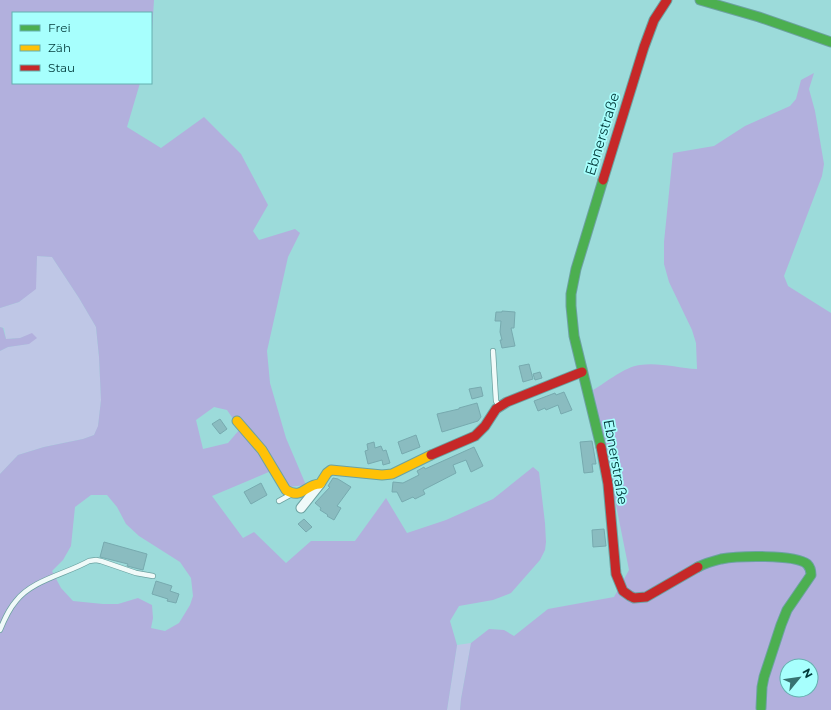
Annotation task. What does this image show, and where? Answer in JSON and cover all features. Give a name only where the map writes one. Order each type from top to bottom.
[{"type":"street","name":"Ebnerstraße","points":[[667,0],[658,12],[647,40],[574,276],[571,298],[571,321],[582,372],[598,432],[608,484],[616,574],[621,588],[627,595],[638,598],[648,596],[702,565],[721,559],[755,557],[796,559],[803,560],[809,566],[811,575],[786,610],[772,651],[762,687],[762,710]]},
{"type":"street","points":[[700,0],[759,17],[831,42]]},
{"type":"street","points":[[301,508],[327,473],[331,470],[387,475],[405,469],[426,457],[475,436],[482,430],[493,412],[499,406],[514,398],[582,372]]},
{"type":"street","points":[[237,421],[262,450],[283,487],[288,491],[291,493],[302,492],[315,484],[320,484]]},
{"type":"lane","points":[[493,351],[496,401],[499,406]]},
{"type":"lane","points":[[279,500],[290,495],[291,493]]},
{"type":"lane","points":[[0,630],[11,608],[22,594],[41,582],[89,561],[101,561],[136,573],[153,576]]},
{"type":"shaded area","points":[[0,0],[154,0],[152,31],[152,12],[12,12],[12,84],[140,84],[127,127],[161,148],[204,117],[241,154],[268,205],[253,231],[259,240],[295,229],[300,233],[288,257],[267,351],[270,383],[286,438],[306,485],[289,487],[276,469],[212,496],[243,538],[254,532],[286,563],[311,541],[355,541],[386,498],[407,533],[446,520],[493,499],[533,467],[539,472],[545,523],[545,550],[540,560],[511,593],[493,600],[459,606],[450,621],[457,645],[447,710],[0,710],[0,474],[18,455],[94,435],[98,426],[101,400],[96,327],[52,257],[37,256],[36,289],[19,302],[0,308]],"holes":[[[214,407],[227,410],[240,429],[228,443],[203,449],[196,420]],[[91,495],[107,495],[117,507],[126,524],[139,536],[180,562],[191,578],[193,596],[190,605],[179,623],[165,631],[151,628],[153,618],[152,605],[138,598],[118,604],[73,601],[61,588],[52,571],[63,560],[71,546],[75,507]]]},
{"type":"shaded area","points":[[814,73],[809,89],[815,111],[824,164],[822,176],[784,276],[788,286],[831,313],[831,710],[460,710],[471,643],[489,629],[504,630],[514,636],[548,609],[614,597],[629,570],[593,390],[634,366],[647,364],[697,369],[696,343],[692,330],[669,282],[664,264],[664,242],[673,153],[714,146],[745,126],[790,106],[796,99],[801,80]]},
{"type":"shaded area","points":[[37,256],[52,257],[96,327],[101,400],[98,427],[94,435],[83,439],[44,447],[18,455],[0,474],[0,351],[8,347],[28,344],[32,334],[20,338],[6,339],[4,328],[0,327],[0,308],[19,302],[35,289]]},
{"type":"shaded area","points":[[0,327],[3,328],[6,339],[20,338],[32,333],[37,338],[29,344],[8,347],[0,351]]},
{"type":"shaded area","points":[[471,643],[460,710],[447,710],[457,645]]},
{"type":"building","points":[[496,312],[515,312],[514,328],[511,328],[515,346],[502,348],[500,340],[502,340],[500,332],[501,321],[495,321]]},
{"type":"building","points":[[529,364],[533,379],[523,382],[519,366]]},
{"type":"building","points":[[540,372],[542,378],[535,380],[533,374]]},
{"type":"building","points":[[481,387],[483,396],[472,399],[469,389]]},
{"type":"building","points":[[564,392],[572,410],[561,414],[558,405],[546,410],[545,408],[538,411],[534,401],[555,393],[556,395]]},
{"type":"building","points":[[477,403],[481,417],[478,421],[442,432],[437,414]]},
{"type":"building","points":[[220,419],[227,429],[220,434],[212,424]]},
{"type":"building","points":[[416,435],[420,447],[402,454],[398,442]]},
{"type":"building","points":[[592,441],[596,464],[592,464],[593,472],[584,473],[580,442]]},
{"type":"building","points":[[374,442],[375,448],[381,446],[383,451],[386,450],[390,463],[383,465],[382,460],[368,464],[365,451],[368,450],[367,444]]},
{"type":"building","points":[[474,447],[483,466],[471,472],[466,460],[453,465],[456,473],[423,490],[425,494],[415,499],[413,497],[402,502],[397,492],[392,492],[393,482],[403,483],[419,475],[417,471],[424,467],[425,469]]},
{"type":"building","points":[[333,478],[338,479],[351,487],[337,506],[341,508],[334,520],[320,510],[321,508],[315,503],[330,487],[328,486]]},
{"type":"building","points":[[261,483],[267,495],[251,504],[244,492]]},
{"type":"building","points":[[304,519],[312,527],[306,532],[298,524]]},
{"type":"building","points":[[604,529],[606,546],[593,547],[592,530]]},
{"type":"building","points":[[104,542],[147,554],[143,570],[127,566],[128,564],[100,557]]},
{"type":"building","points":[[156,581],[172,586],[170,591],[179,594],[176,603],[167,601],[168,599],[152,594]]},
{"type":"traffic: fast","points":[[700,0],[759,17],[831,42]]},
{"type":"traffic: fast","points":[[601,447],[574,336],[571,294],[576,269],[603,180]]},
{"type":"traffic: fast","points":[[698,567],[721,559],[740,557],[779,557],[801,561],[807,564],[810,568],[811,575],[787,610],[781,625],[764,677],[761,708]]},
{"type":"traffic: slow","points":[[237,421],[262,450],[286,490],[292,493],[300,492],[311,486],[320,484],[327,473],[331,470],[382,475],[392,474],[431,455]]},
{"type":"traffic: jam","points":[[603,180],[644,47],[654,20],[667,0]]},
{"type":"traffic: jam","points":[[431,455],[475,436],[485,426],[496,409],[507,402],[582,372]]},
{"type":"traffic: jam","points":[[601,447],[608,484],[616,574],[623,591],[634,598],[646,597],[698,567]]}]
